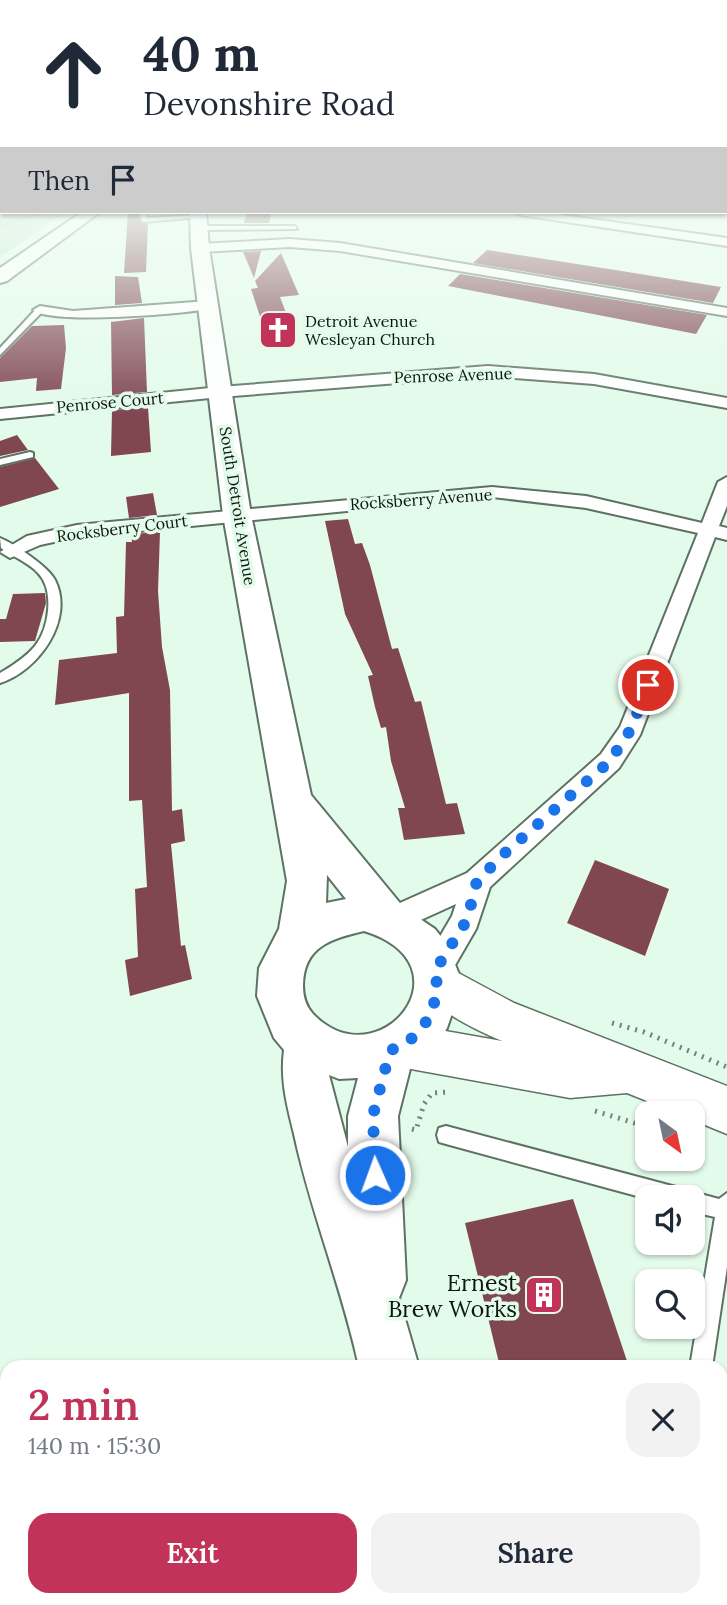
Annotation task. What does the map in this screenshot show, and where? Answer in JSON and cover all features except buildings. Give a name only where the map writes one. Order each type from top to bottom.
[{"type":"main road","points":[[0,277],[19,264]]},
{"type":"main road","name":"South Detroit Avenue","points":[[203,264],[237,515],[308,881],[300,936]]},
{"type":"main road","name":"South Detroit Avenue","points":[[294,798],[323,840],[390,919]]},
{"type":"main road","name":"South Detroit Avenue","points":[[395,1048],[363,1057],[335,1054],[309,1043],[290,1025],[280,1003],[278,978],[285,956],[300,936],[318,923],[341,915],[364,914],[390,919],[409,930],[426,947],[436,974]]},
{"type":"main road","points":[[384,1345],[373,1115],[395,1048],[414,1037],[430,1017],[437,993],[436,974]]},
{"type":"main road","points":[[436,974],[498,1018],[727,1110]]},
{"type":"main road","points":[[309,1043],[305,1075],[326,1162],[384,1345]]},
{"type":"main road","points":[[395,1048],[570,1075],[636,1072]]},
{"type":"street","points":[[441,264],[727,312]]},
{"type":"street","points":[[40,310],[73,314],[208,304]]},
{"type":"street","name":"Penrose Avenue","points":[[220,392],[488,371],[594,379],[727,403]]},
{"type":"street","name":"Penrose Court","points":[[0,414],[220,392]]},
{"type":"street","points":[[390,919],[477,881],[505,853],[591,780],[623,743],[717,532],[727,482]]},
{"type":"street","name":"Rocksberry Avenue","points":[[237,515],[492,492],[586,502],[717,532]]},
{"type":"street","name":"Rocksberry Court","points":[[5,546],[77,531],[237,515]]},
{"type":"street","points":[[436,974],[467,920],[477,881]]},
{"type":"lane","points":[[0,353],[40,310]]},
{"type":"lane","points":[[0,462],[30,455]]},
{"type":"lane","points":[[0,679],[39,649],[47,637],[54,600],[50,581],[44,571],[5,546]]},
{"type":"lane","points":[[446,1135],[635,1186]]},
{"type":"lane","points":[[702,1360],[726,1207],[705,1204]]},
{"type":"path","points":[[600,1020],[644,1032],[727,1067]]},
{"type":"path","points":[[403,1126],[416,1130],[424,1104],[432,1093],[452,1092]]},
{"type":"path","points":[[580,1108],[635,1123]]},
{"type":"place","name":"Detroit Avenue Wesleyan Church","points":[[278,330]]},
{"type":"place","name":"Ernest Brew Works","points":[[544,1295]]},
{"type":"route","points":[[375,1175],[373,1115],[390,1051],[414,1037],[430,1017],[437,993],[436,969],[467,920],[477,881],[610,761],[631,729],[648,685]]}]
